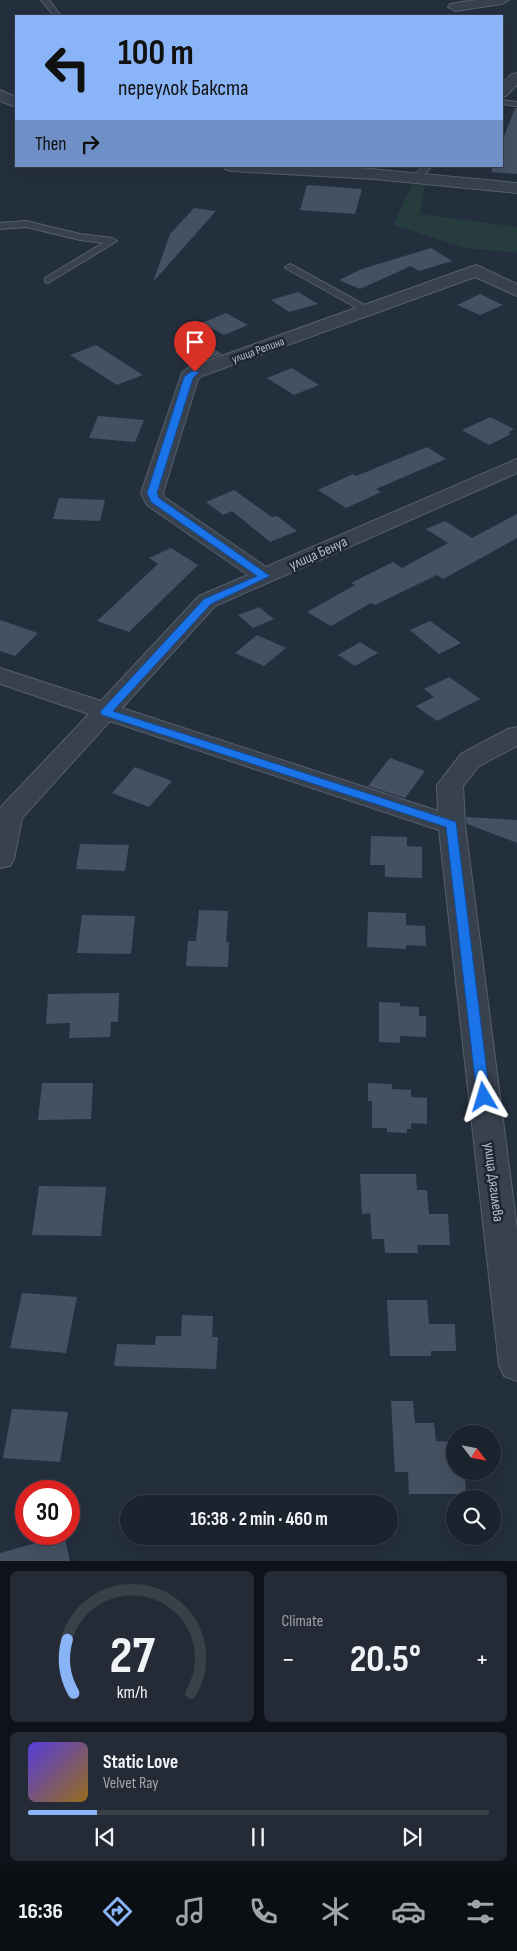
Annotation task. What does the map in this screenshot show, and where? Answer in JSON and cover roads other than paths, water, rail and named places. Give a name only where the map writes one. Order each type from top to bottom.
[{"type":"street","points":[[455,8],[502,0]]},
{"type":"street","points":[[503,95],[517,77]]},
{"type":"street","points":[[0,95],[15,102]]},
{"type":"street","points":[[270,167],[423,171],[517,188]]},
{"type":"street","name":"улица Репина","points":[[265,576],[154,500],[152,493],[189,377],[195,372],[476,270],[517,290]]},
{"type":"street","name":"улица Бенуа","points":[[0,859],[9,815],[207,601],[517,465]]},
{"type":"street","points":[[0,676],[452,825]]},
{"type":"street","name":"улица Дягилева","points":[[517,735],[470,760],[450,785],[452,825],[517,1365]]},
{"type":"lane","points":[[45,0],[57,15]]},
{"type":"lane","points":[[503,97],[517,104]]},
{"type":"lane","points":[[0,226],[26,224],[80,237],[112,241],[48,280]]},
{"type":"lane","points":[[290,267],[367,310]]}]
